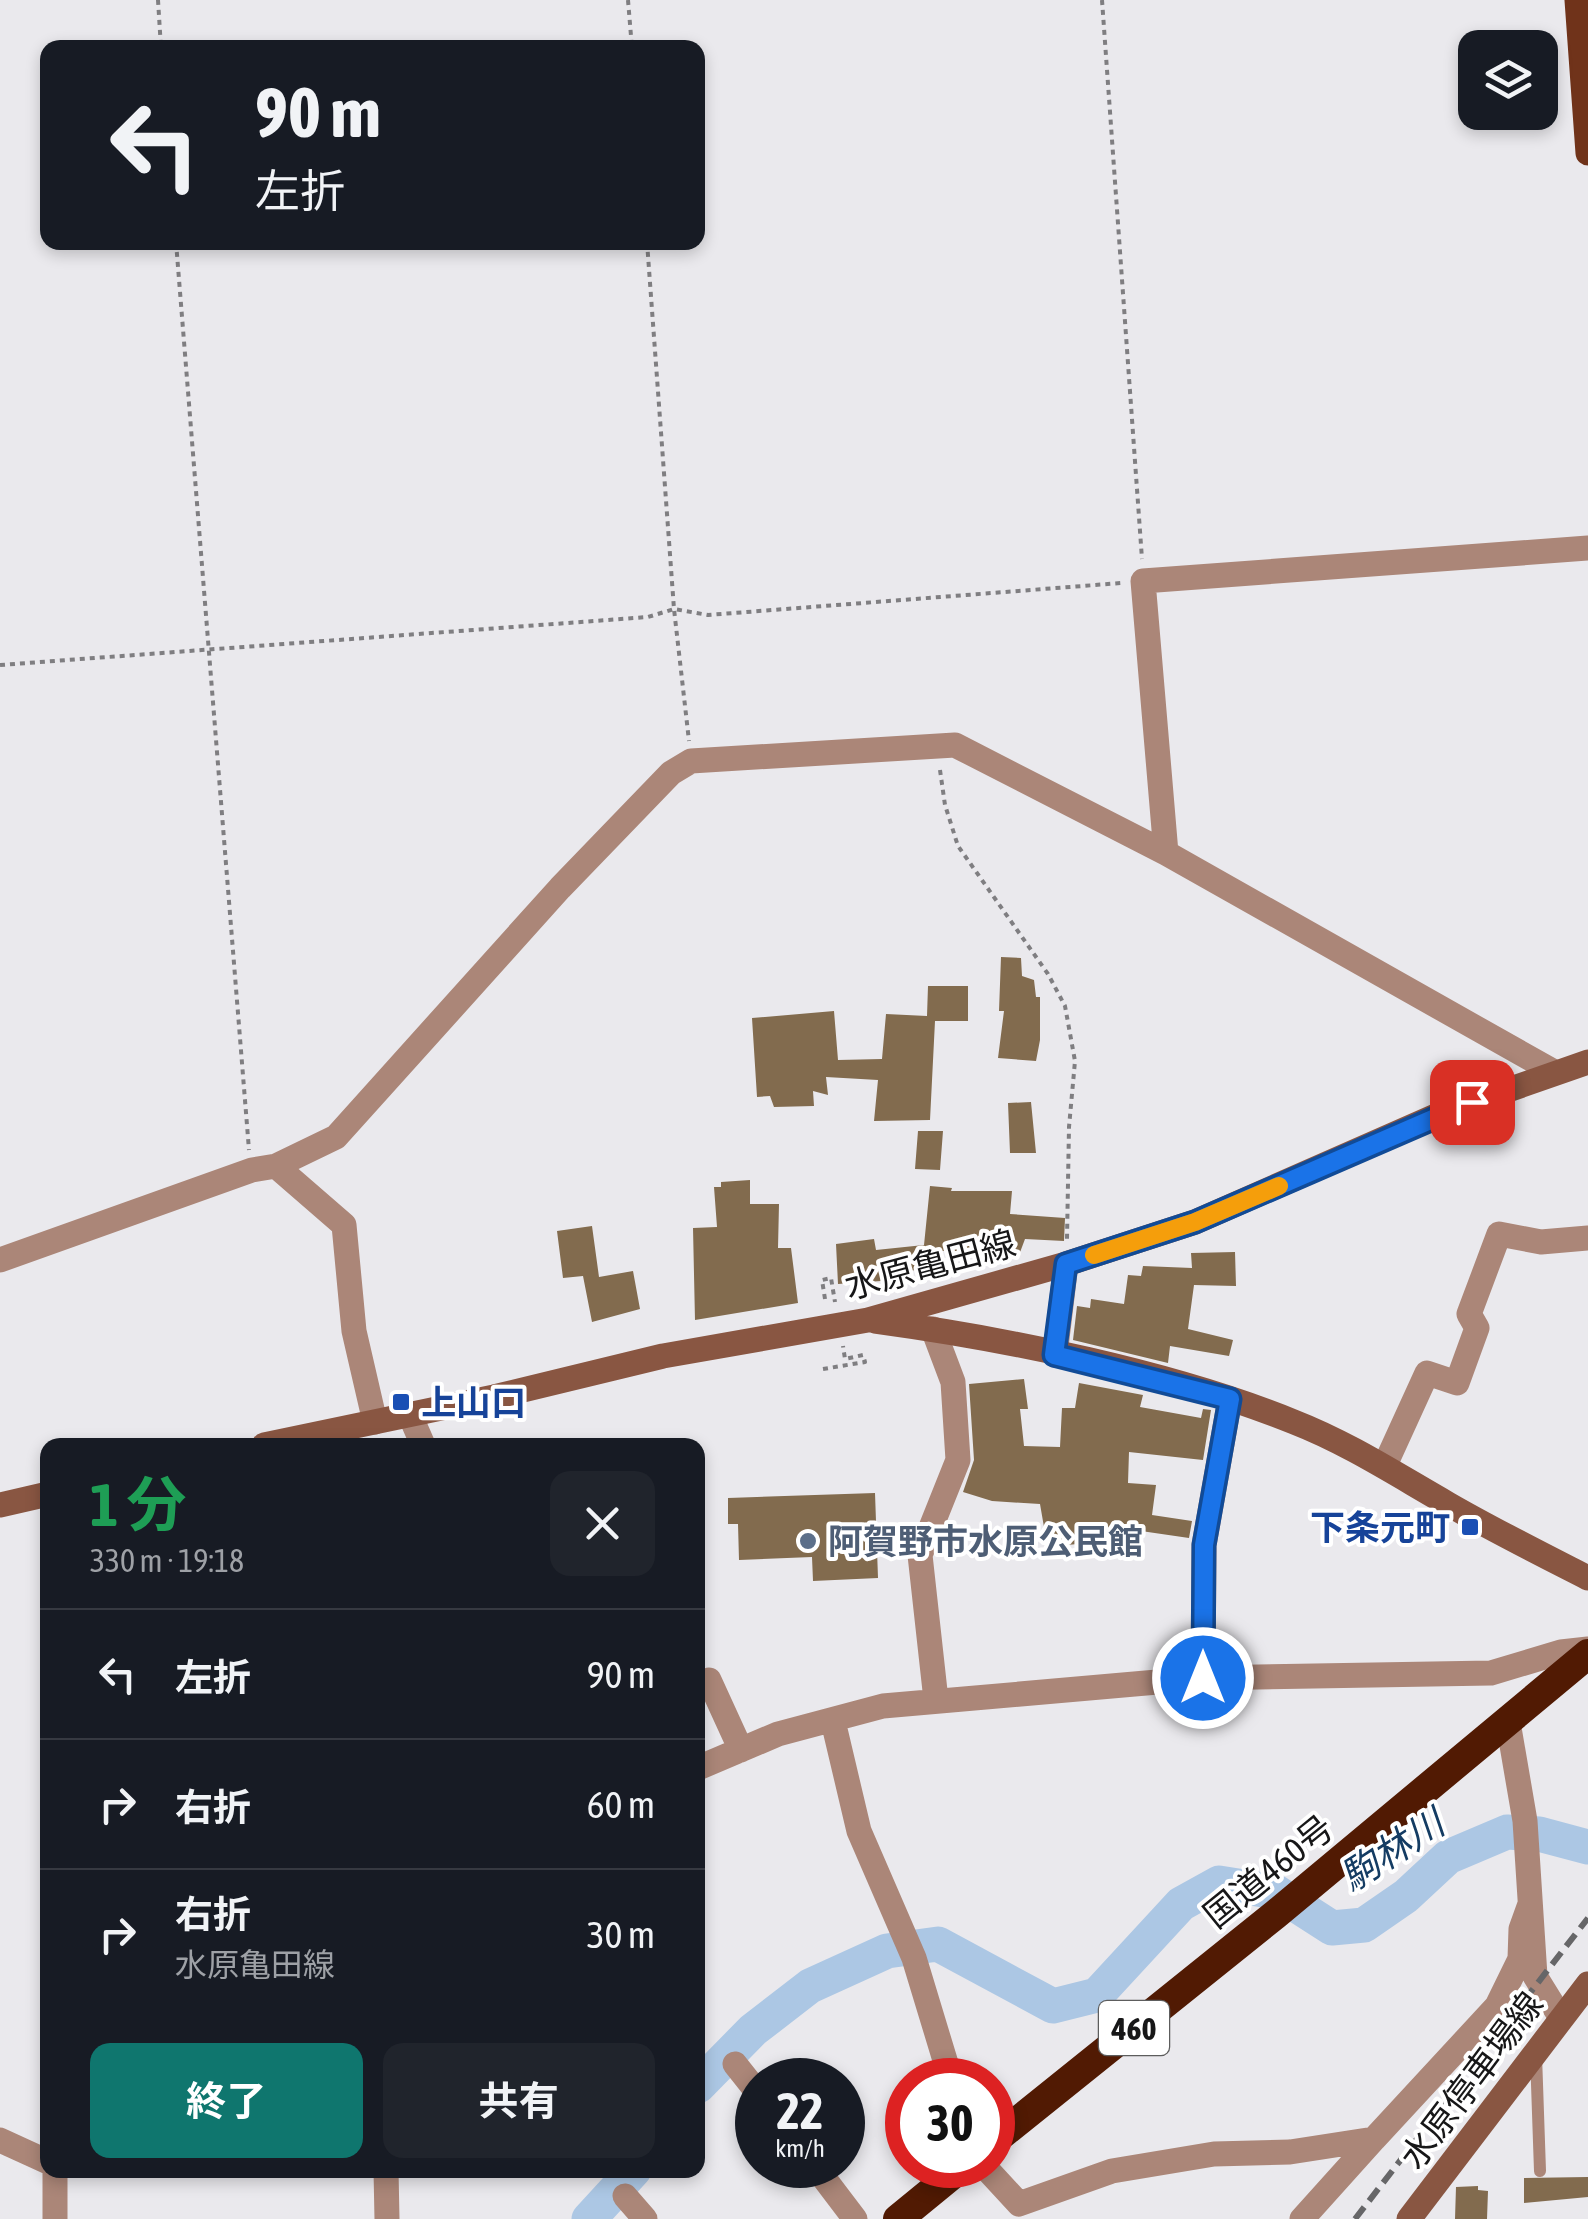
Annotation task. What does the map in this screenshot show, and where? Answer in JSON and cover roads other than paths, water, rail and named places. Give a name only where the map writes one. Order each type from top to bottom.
[{"type":"highway","name":"国道460号","points":[[1015,2124],[1309,1887],[1588,1652]]},
{"type":"highway","points":[[898,2219],[936,2188]]},
{"type":"main road","points":[[1576,0],[1583,28],[1588,153]]},
{"type":"main road","name":"水原亀田線","points":[[298,1438],[664,1356],[868,1320],[1066,1264],[1195,1222],[1445,1112],[1588,1062]]},
{"type":"main road","points":[[868,1320],[933,1329],[1054,1355],[1230,1399],[1296,1422],[1385,1466],[1588,1578]]},
{"type":"main road","points":[[0,1505],[40,1496]]},
{"type":"main road","name":"水原停車場線","points":[[1410,2219],[1588,1984]]},
{"type":"street","points":[[1166,853],[1143,581],[1588,548]]},
{"type":"street","points":[[0,1260],[264,1168],[336,1137],[560,888],[671,773],[691,760],[936,744],[955,746],[1166,853],[1554,1072]]},
{"type":"street","points":[[264,1168],[344,1225],[354,1331],[375,1422]]},
{"type":"street","points":[[1385,1466],[1427,1373],[1457,1383],[1477,1328],[1469,1314],[1500,1234],[1541,1242],[1588,1238]]},
{"type":"street","points":[[1054,1355],[1066,1264]]},
{"type":"street","points":[[933,1329],[953,1382],[958,1460],[920,1555],[936,1700]]},
{"type":"street","points":[[1203,1678],[1204,1545],[1230,1399]]},
{"type":"street","points":[[410,1414],[420,1438]]},
{"type":"street","points":[[705,1765],[778,1734],[883,1706],[1203,1678],[1491,1673],[1561,1652],[1588,1652]]},
{"type":"street","points":[[710,1680],[741,1750]]},
{"type":"street","points":[[833,1720],[858,1831],[914,1958],[944,2058]]},
{"type":"street","points":[[1508,1722],[1525,1820],[1535,1976],[1560,2018]]},
{"type":"street","points":[[1302,2219],[1497,2006],[1520,1959],[1521,1930],[1530,1904]]},
{"type":"street","points":[[1004,2188],[1019,2204],[1112,2171],[1214,2154],[1290,2152],[1374,2139]]},
{"type":"street","points":[[0,2140],[40,2158]]},
{"type":"street","points":[[55,2219],[56,2178]]},
{"type":"street","points":[[386,2178],[387,2219]]},
{"type":"street","points":[[831,2188],[854,2219]]},
{"type":"street","points":[[625,2196],[645,2219]]},
{"type":"lane","points":[[1536,2053],[1540,2171]]},
{"type":"waterway","name":"駒林川","points":[[705,2079],[753,2030],[810,1986],[887,1951],[938,1944],[1053,2006],[1097,1995],[1181,1904],[1219,1883],[1276,1892],[1332,1928],[1364,1925],[1406,1896],[1448,1857],[1507,1832],[1539,1834],[1588,1847]]},
{"type":"waterway","name":"駒林川","points":[[589,2219],[627,2178]]},
{"type":"railway","points":[[1355,2219],[1588,1918]]},
{"type":"place","name":"上山口","points":[[401,1402]]},
{"type":"place","name":"下条元町","points":[[1470,1527]]},
{"type":"place","name":"阿賀野市水原公民館","points":[[808,1541]]}]
